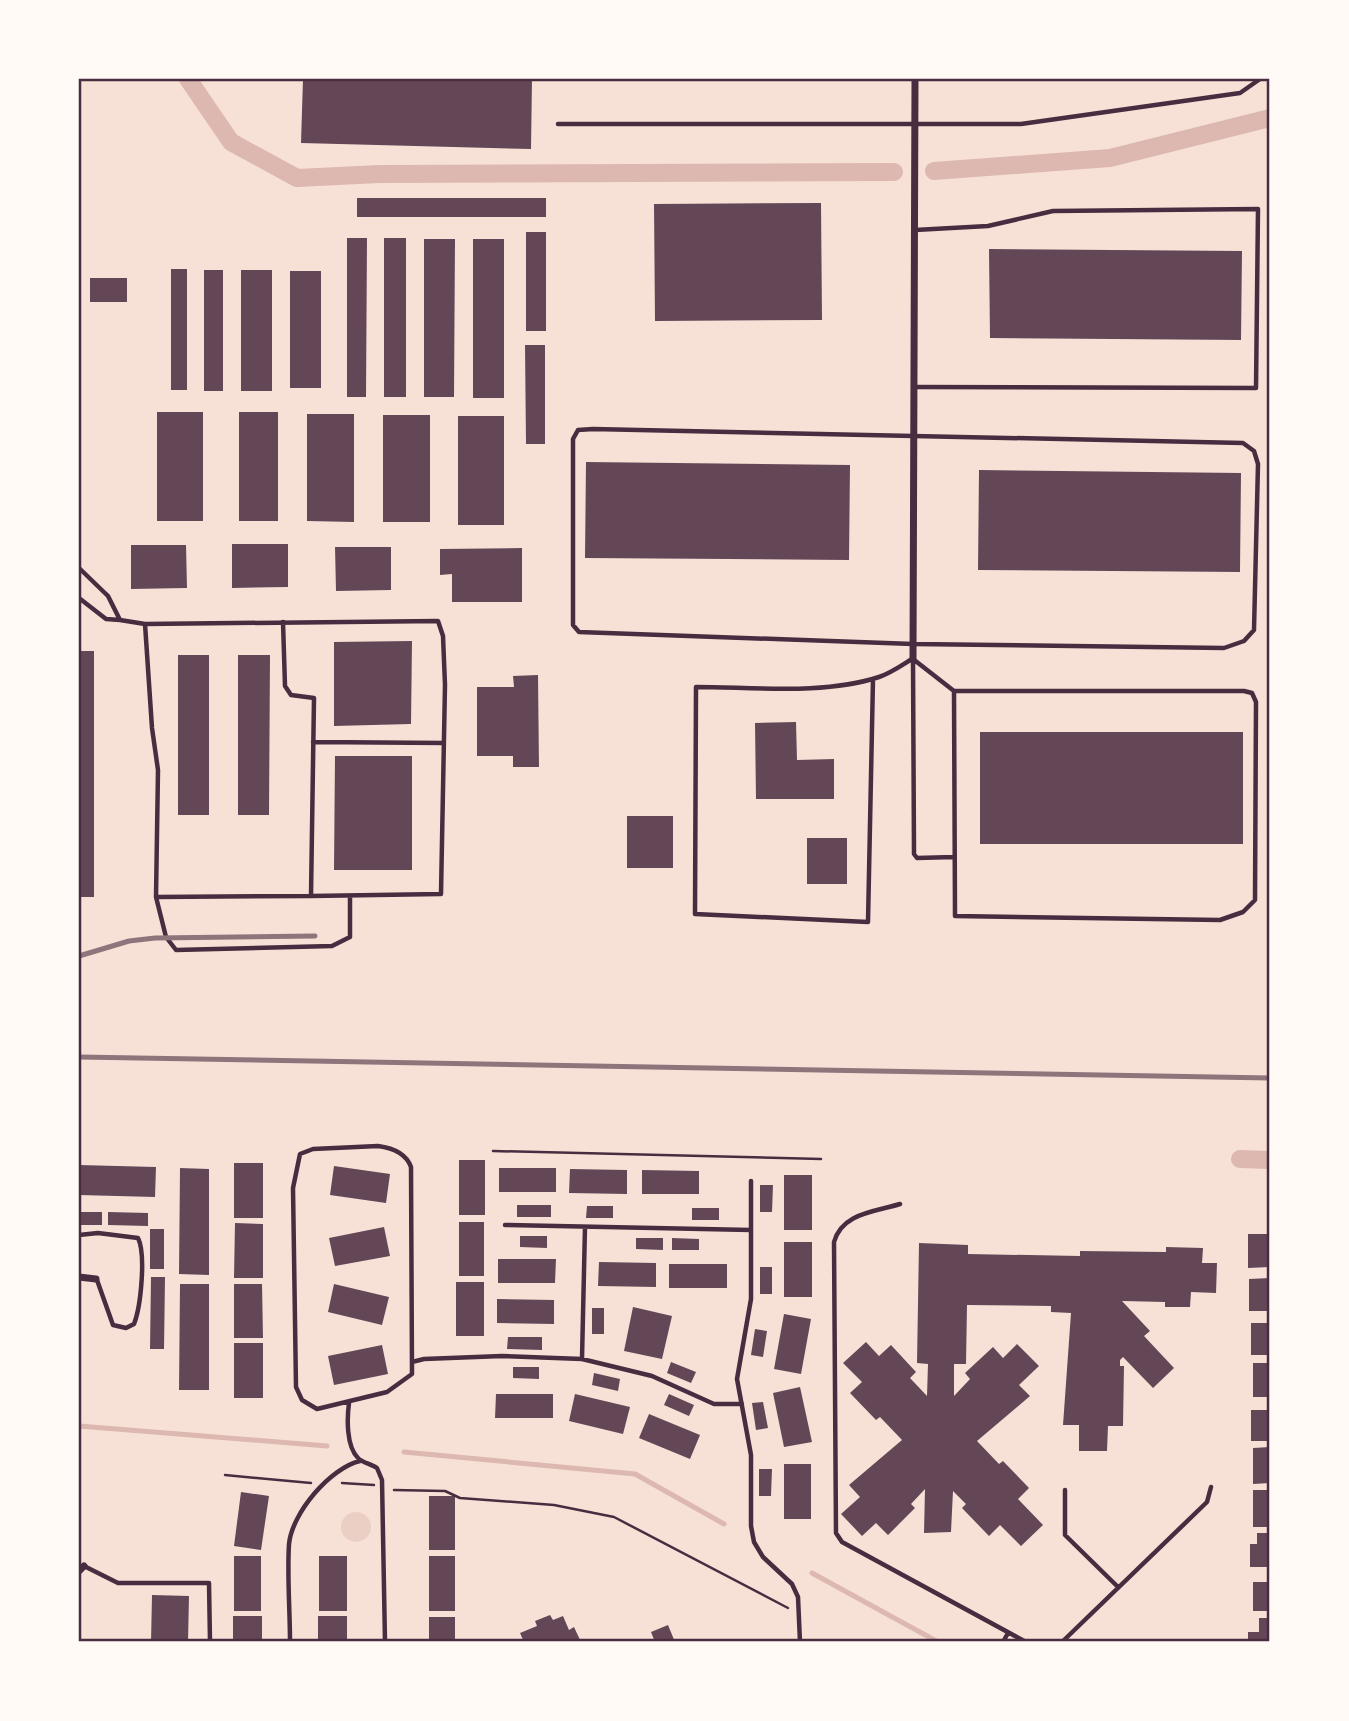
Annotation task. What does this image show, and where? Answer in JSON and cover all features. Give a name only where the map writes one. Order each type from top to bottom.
[{"type":"street","points":[[913,659],[915,79]]},
{"type":"street","points":[[79,1277],[96,1279]]},
{"type":"lane","points":[[558,124],[1034,122],[1240,93],[1260,79]]},
{"type":"lane","points":[[914,230],[988,226],[1053,211],[1258,209],[1256,388],[914,387]]},
{"type":"lane","points":[[578,430],[914,436],[1243,443],[1254,451],[1258,464],[1254,630],[1244,641],[1224,648],[913,643],[575,631],[573,439],[578,430]]},
{"type":"lane","points":[[79,568],[108,596],[120,620]]},
{"type":"lane","points":[[79,598],[106,619],[145,624],[438,621],[443,636],[441,894],[156,897]]},
{"type":"lane","points":[[283,622],[285,686],[291,695],[314,698],[311,896]]},
{"type":"lane","points":[[145,624],[158,770],[156,897],[166,937],[176,950],[332,946],[350,937],[350,896]]},
{"type":"lane","points":[[873,679],[868,922],[695,914],[696,687],[843,686],[873,679],[913,659]]},
{"type":"lane","points":[[913,659],[954,691],[1252,693],[1256,702],[1255,900],[1243,912],[1220,920],[955,916],[954,691]]},
{"type":"lane","points":[[913,659],[914,854],[917,858],[954,857]]},
{"type":"lane","points":[[313,742],[444,743]]},
{"type":"lane","points":[[379,1146],[392,1148],[408,1160],[414,1220],[412,1374],[397,1387],[349,1403],[317,1409],[308,1406],[298,1396],[293,1188],[300,1154],[313,1149],[379,1146]]},
{"type":"lane","points":[[751,1181],[751,1299],[737,1379],[751,1455],[751,1526],[754,1542],[763,1557],[792,1584],[800,1615],[800,1642]]},
{"type":"lane","points":[[900,1204],[850,1218],[838,1228],[834,1242],[836,1533],[842,1542],[1026,1642]]},
{"type":"lane","points":[[505,1225],[751,1230]]},
{"type":"lane","points":[[582,1359],[585,1227]]},
{"type":"lane","points":[[79,1235],[128,1235],[138,1238],[142,1246],[134,1324],[126,1328],[113,1325],[96,1279]]},
{"type":"lane","points":[[412,1362],[425,1359],[502,1356],[582,1359],[652,1376],[715,1404],[741,1404]]},
{"type":"lane","points":[[349,1403],[349,1433],[360,1461]]},
{"type":"lane","points":[[290,1642],[289,1541],[309,1500],[324,1483],[347,1464],[360,1461],[377,1468],[382,1486],[385,1642]]},
{"type":"lane","points":[[1062,1642],[1207,1502],[1211,1487]]},
{"type":"lane","points":[[1065,1490],[1065,1535],[1118,1587]]},
{"type":"lane","points":[[81,1569],[118,1583],[209,1583],[210,1642]]},
{"type":"lane","points":[[1003,1642],[1008,1633]]},
{"type":"path","points":[[493,1151],[821,1159]]},
{"type":"path","points":[[225,1475],[382,1486],[396,1490],[445,1491],[460,1497],[554,1506],[614,1517],[800,1615]]},
{"type":"shaded area","points":[[356,1512],[362,1513],[370,1521],[370,1533],[362,1541],[356,1542],[350,1541],[342,1533],[341,1527],[342,1521],[350,1513]]},
{"type":"building","points":[[303,79],[532,79],[531,149],[301,143]]},
{"type":"building","points":[[357,198],[546,198],[546,217],[357,217]]},
{"type":"building","points":[[821,203],[822,320],[655,321],[654,204]]},
{"type":"building","points":[[526,232],[546,232],[546,331],[526,331]]},
{"type":"building","points":[[347,238],[367,238],[366,397],[347,397]]},
{"type":"building","points":[[384,238],[406,238],[406,397],[384,397]]},
{"type":"building","points":[[424,239],[455,239],[454,397],[424,397]]},
{"type":"building","points":[[473,239],[504,239],[504,398],[473,398]]},
{"type":"building","points":[[989,249],[1242,251],[1241,340],[990,338]]},
{"type":"building","points":[[171,269],[187,269],[187,390],[171,390]]},
{"type":"building","points":[[204,270],[223,270],[223,391],[204,391]]},
{"type":"building","points":[[241,270],[272,270],[272,391],[241,391]]},
{"type":"building","points":[[290,271],[321,271],[321,388],[290,388]]},
{"type":"building","points":[[90,278],[127,278],[127,302],[90,302]]},
{"type":"building","points":[[525,345],[545,345],[545,444],[526,444]]},
{"type":"building","points":[[157,412],[203,412],[203,521],[157,521]]},
{"type":"building","points":[[239,412],[278,412],[278,521],[239,521]]},
{"type":"building","points":[[307,414],[354,414],[354,522],[307,521]]},
{"type":"building","points":[[383,415],[430,415],[430,522],[383,522]]},
{"type":"building","points":[[458,416],[504,416],[504,525],[458,525]]},
{"type":"building","points":[[586,462],[850,465],[849,560],[585,558]]},
{"type":"building","points":[[979,470],[1241,473],[1240,572],[978,570]]},
{"type":"building","points":[[232,544],[288,544],[288,587],[232,588]]},
{"type":"building","points":[[131,545],[186,545],[187,588],[131,589]]},
{"type":"building","points":[[335,547],[391,547],[391,590],[336,591]]},
{"type":"building","points":[[522,548],[522,602],[452,602],[452,574],[440,575],[440,549]]},
{"type":"building","points":[[412,641],[411,724],[334,726],[334,642]]},
{"type":"building","points":[[79,651],[94,651],[94,897],[79,897]]},
{"type":"building","points":[[178,655],[209,655],[209,815],[178,815]]},
{"type":"building","points":[[238,655],[270,655],[269,815],[238,815]]},
{"type":"building","points":[[538,675],[539,767],[513,767],[513,756],[477,756],[477,687],[514,687],[513,676]]},
{"type":"building","points":[[796,722],[797,760],[834,759],[834,799],[756,799],[755,723]]},
{"type":"building","points":[[980,732],[1243,732],[1243,844],[980,844]]},
{"type":"building","points":[[335,756],[412,756],[412,870],[334,870]]},
{"type":"building","points":[[627,816],[673,816],[673,868],[627,868]]},
{"type":"building","points":[[807,838],[847,838],[847,884],[807,884]]},
{"type":"building","points":[[459,1160],[485,1160],[485,1215],[459,1215]]},
{"type":"building","points":[[234,1163],[263,1163],[263,1218],[234,1218]]},
{"type":"building","points":[[79,1165],[156,1167],[155,1197],[79,1195]]},
{"type":"building","points":[[334,1166],[390,1174],[386,1203],[330,1195]]},
{"type":"building","points":[[180,1168],[209,1169],[209,1275],[179,1274]]},
{"type":"building","points":[[499,1168],[556,1168],[556,1192],[499,1192]]},
{"type":"building","points":[[570,1169],[627,1170],[627,1194],[569,1193]]},
{"type":"building","points":[[642,1170],[699,1171],[699,1194],[642,1194]]},
{"type":"building","points":[[784,1175],[812,1175],[812,1230],[784,1230]]},
{"type":"building","points":[[760,1185],[773,1185],[772,1212],[760,1212]]},
{"type":"building","points":[[517,1205],[551,1205],[551,1217],[517,1217]]},
{"type":"building","points":[[587,1206],[613,1206],[613,1218],[586,1218]]},
{"type":"building","points":[[692,1208],[719,1208],[719,1220],[692,1220]]},
{"type":"building","points":[[79,1212],[102,1212],[102,1225],[79,1225]]},
{"type":"building","points":[[108,1212],[148,1213],[148,1226],[108,1225]]},
{"type":"building","points":[[459,1222],[484,1222],[484,1276],[459,1276]]},
{"type":"building","points":[[235,1223],[263,1224],[263,1278],[234,1278]]},
{"type":"building","points":[[384,1227],[390,1256],[335,1266],[329,1238]]},
{"type":"building","points":[[150,1229],[164,1229],[164,1269],[150,1269]]},
{"type":"building","points":[[1248,1234],[1270,1234],[1270,1267],[1248,1268]]},
{"type":"building","points":[[520,1236],[547,1236],[547,1248],[520,1247]]},
{"type":"building","points":[[636,1238],[663,1238],[663,1250],[636,1249]]},
{"type":"building","points":[[672,1238],[699,1239],[699,1250],[672,1250]]},
{"type":"building","points":[[784,1242],[812,1242],[812,1297],[784,1297]]},
{"type":"building","points":[[919,1243],[968,1245],[968,1254],[1080,1256],[1080,1251],[1166,1252],[1166,1247],[1203,1248],[1202,1263],[1217,1263],[1216,1293],[1191,1292],[1190,1307],[1165,1307],[1165,1302],[1122,1301],[1150,1331],[1144,1336],[1174,1368],[1153,1388],[1123,1357],[1120,1360],[1120,1366],[1124,1366],[1123,1426],[1108,1426],[1107,1451],[1079,1451],[1079,1425],[1063,1425],[1071,1313],[1051,1312],[1051,1306],[967,1305],[966,1364],[954,1364],[954,1396],[970,1379],[965,1373],[993,1347],[1003,1358],[1017,1344],[1039,1366],[1019,1385],[1030,1396],[977,1441],[999,1464],[1003,1461],[1029,1488],[1018,1499],[1043,1525],[1021,1546],[1000,1525],[989,1536],[962,1508],[966,1504],[953,1491],[951,1532],[924,1533],[925,1489],[911,1504],[915,1508],[888,1535],[876,1523],[862,1536],[841,1514],[860,1497],[849,1485],[902,1440],[880,1417],[876,1420],[850,1393],[862,1382],[843,1363],[866,1342],[879,1356],[891,1345],[916,1372],[910,1378],[927,1396],[928,1364],[917,1363]]},
{"type":"building","points":[[498,1259],[556,1259],[555,1283],[498,1283]]},
{"type":"building","points":[[599,1262],[656,1263],[656,1287],[598,1286]]},
{"type":"building","points":[[669,1264],[727,1264],[727,1288],[669,1288]]},
{"type":"building","points":[[760,1267],[772,1267],[772,1294],[760,1294]]},
{"type":"building","points":[[151,1277],[165,1277],[164,1349],[150,1349]]},
{"type":"building","points":[[1270,1278],[1270,1311],[1249,1311],[1249,1279]]},
{"type":"building","points":[[456,1282],[484,1282],[484,1336],[456,1336]]},
{"type":"building","points":[[180,1284],[209,1284],[209,1390],[179,1390]]},
{"type":"building","points":[[234,1284],[262,1284],[263,1338],[234,1338]]},
{"type":"building","points":[[334,1284],[389,1297],[382,1325],[328,1312]]},
{"type":"building","points":[[497,1299],[554,1300],[554,1324],[497,1323]]},
{"type":"building","points":[[633,1307],[672,1316],[662,1359],[624,1351]]},
{"type":"building","points":[[592,1308],[604,1308],[604,1334],[592,1334]]},
{"type":"building","points":[[784,1314],[811,1319],[801,1374],[774,1369]]},
{"type":"building","points":[[1251,1323],[1270,1323],[1270,1355],[1251,1355]]},
{"type":"building","points":[[755,1329],[767,1331],[763,1357],[751,1355]]},
{"type":"building","points":[[508,1337],[542,1337],[542,1350],[507,1349]]},
{"type":"building","points":[[234,1343],[263,1343],[263,1398],[234,1398]]},
{"type":"building","points":[[382,1345],[388,1374],[334,1385],[328,1356]]},
{"type":"building","points":[[671,1362],[696,1372],[691,1383],[667,1373]]},
{"type":"building","points":[[1253,1363],[1270,1363],[1270,1397],[1253,1397]]},
{"type":"building","points":[[513,1367],[539,1367],[539,1379],[513,1378]]},
{"type":"building","points":[[594,1373],[620,1379],[618,1391],[592,1385]]},
{"type":"building","points":[[800,1387],[812,1442],[784,1447],[773,1393]]},
{"type":"building","points":[[496,1394],[553,1394],[553,1418],[495,1418]]},
{"type":"building","points":[[575,1394],[630,1407],[623,1434],[569,1421]]},
{"type":"building","points":[[669,1394],[694,1405],[689,1416],[664,1405]]},
{"type":"building","points":[[763,1402],[768,1428],[756,1430],[752,1403]]},
{"type":"building","points":[[1251,1410],[1270,1410],[1270,1441],[1251,1441]]},
{"type":"building","points":[[649,1414],[700,1435],[690,1459],[639,1438]]},
{"type":"building","points":[[1270,1447],[1270,1483],[1253,1484],[1253,1448]]},
{"type":"building","points":[[784,1464],[811,1464],[811,1519],[784,1519]]},
{"type":"building","points":[[759,1469],[772,1469],[771,1496],[759,1496]]},
{"type":"building","points":[[1253,1490],[1270,1490],[1270,1527],[1253,1527]]},
{"type":"building","points":[[241,1492],[269,1496],[261,1550],[234,1546]]},
{"type":"building","points":[[429,1496],[455,1496],[455,1550],[429,1550]]},
{"type":"building","points":[[1257,1533],[1270,1533],[1270,1567],[1250,1567],[1250,1544],[1257,1544]]},
{"type":"building","points":[[234,1556],[261,1556],[261,1611],[234,1611]]},
{"type":"building","points":[[319,1556],[347,1556],[347,1611],[319,1611]]},
{"type":"building","points":[[429,1556],[455,1556],[455,1611],[429,1611]]},
{"type":"building","points":[[1253,1582],[1270,1582],[1270,1611],[1253,1611]]},
{"type":"building","points":[[152,1595],[189,1596],[188,1642],[151,1642]]},
{"type":"building","points":[[550,1615],[553,1620],[563,1616],[569,1630],[574,1627],[581,1642],[524,1642],[520,1633],[537,1626],[535,1621]]},
{"type":"building","points":[[233,1616],[262,1616],[262,1642],[233,1642]]},
{"type":"building","points":[[318,1616],[347,1616],[347,1642],[318,1642]]},
{"type":"building","points":[[429,1617],[455,1617],[455,1642],[429,1642]]},
{"type":"building","points":[[1259,1618],[1270,1618],[1270,1642],[1248,1642],[1248,1632],[1259,1632]]},
{"type":"building","points":[[668,1625],[675,1642],[655,1642],[651,1632]]},
{"type":"waterway","points":[[188,79],[231,142],[297,178],[379,174],[894,172]]},
{"type":"waterway","points":[[934,171],[1110,158],[1270,118]]},
{"type":"waterway","points":[[1240,1159],[1270,1160]]},
{"type":"waterway","points":[[79,1426],[327,1446]]},
{"type":"waterway","points":[[404,1452],[635,1474],[724,1524]]},
{"type":"waterway","points":[[812,1573],[938,1642]]},
{"type":"railway","points":[[79,956],[129,941],[155,938],[315,936]]},
{"type":"railway","points":[[79,1057],[1270,1078]]}]
